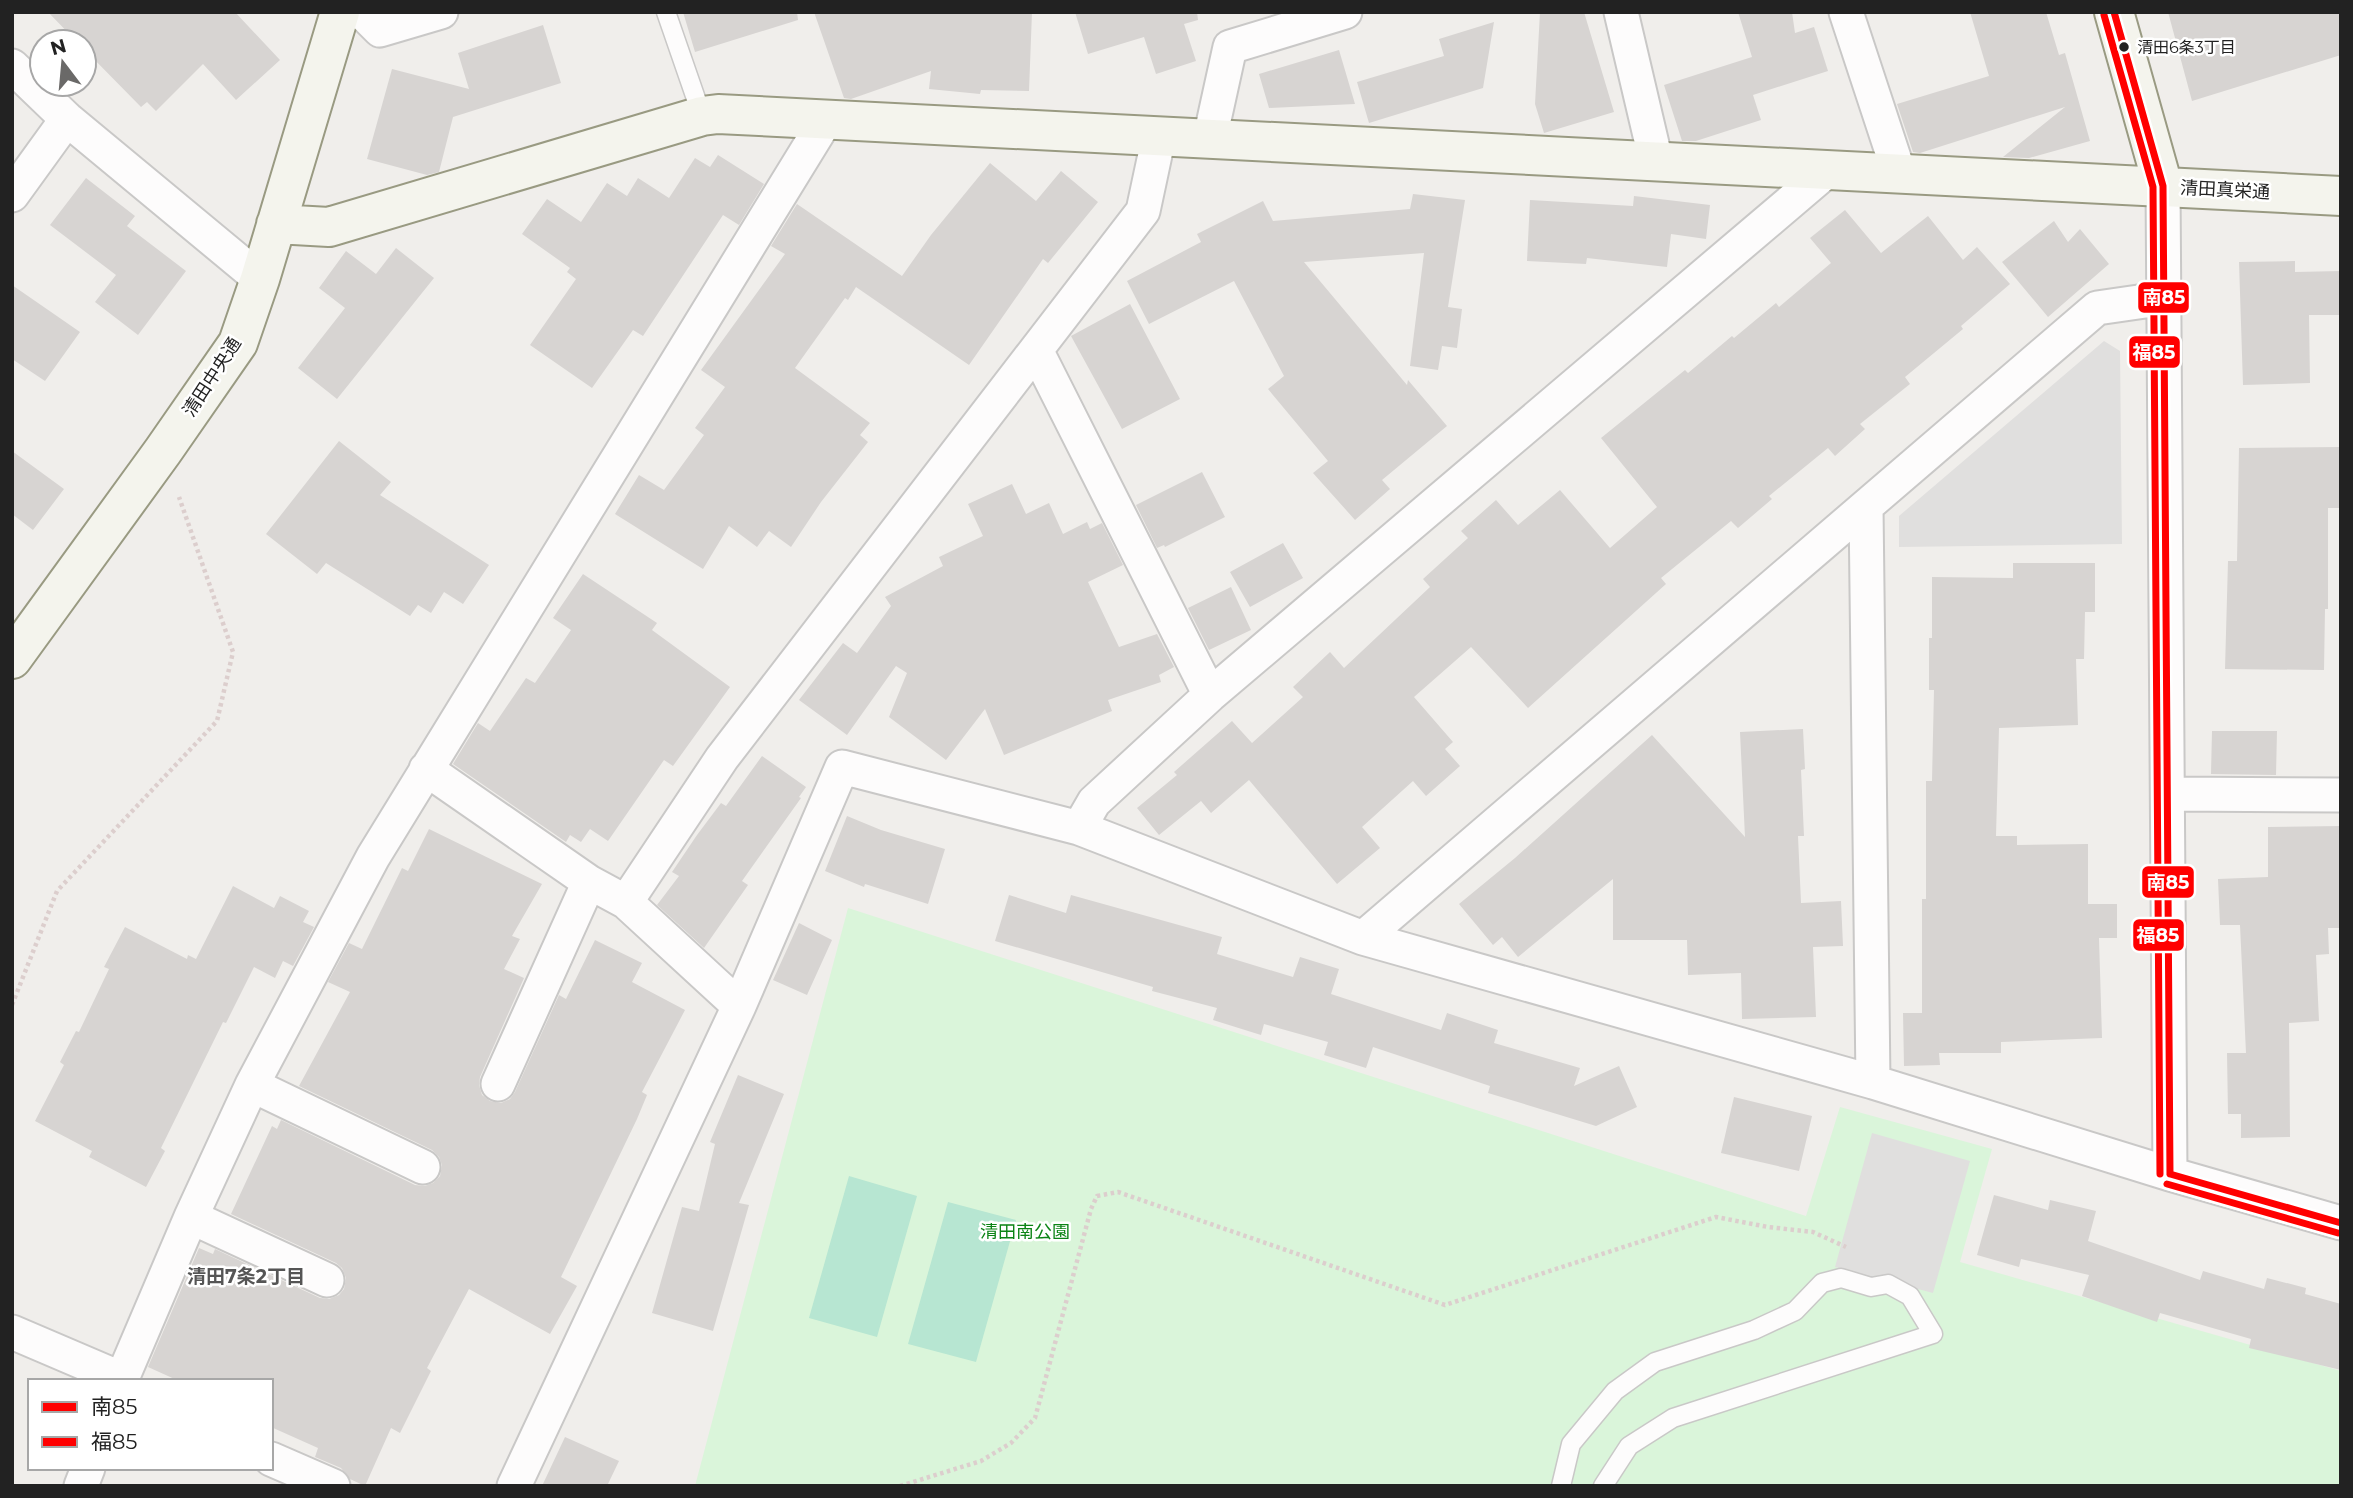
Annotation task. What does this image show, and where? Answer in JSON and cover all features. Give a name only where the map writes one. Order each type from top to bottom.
[{"type":"street","name":"清田中央通","points":[[12,659],[163,452],[238,342],[260,279],[340,12]]},
{"type":"street","points":[[362,12],[380,30],[441,12]]},
{"type":"street","points":[[1210,138],[1230,47],[1345,12]]},
{"type":"street","points":[[1621,12],[1656,161]]},
{"type":"street","points":[[1846,12],[1899,173]]},
{"type":"street","name":"清田真栄通","points":[[2115,12],[2163,187],[2341,197]]},
{"type":"street","points":[[12,65],[67,119],[260,279]]},
{"type":"street","points":[[276,224],[329,226],[702,116],[718,114],[2163,187],[2166,298],[2170,1174]]},
{"type":"street","points":[[122,1379],[191,1217],[253,1085],[373,857],[827,118]]},
{"type":"street","points":[[12,195],[67,119]]},
{"type":"street","points":[[626,902],[722,758],[1143,211],[1159,136]]},
{"type":"street","points":[[1079,828],[1094,802],[1210,695],[1828,170]]},
{"type":"street","points":[[1363,938],[2097,308],[2166,298]]},
{"type":"street","points":[[1036,350],[1210,695]]},
{"type":"street","points":[[1866,506],[1873,1082]]},
{"type":"street","points":[[514,1486],[739,1006],[842,767],[1079,828],[1363,938],[1873,1082],[2170,1174],[2341,1223]]},
{"type":"street","points":[[426,769],[589,882],[626,902],[739,1006]]},
{"type":"street","points":[[2168,794],[2341,795]]},
{"type":"street","points":[[498,1084],[589,882]]},
{"type":"street","points":[[253,1085],[423,1167]]},
{"type":"street","points":[[191,1217],[327,1280]]},
{"type":"street","points":[[12,1332],[120,1379]]},
{"type":"street","points":[[273,1460],[333,1486]]},
{"type":"lane","points":[[666,12],[702,116]]},
{"type":"lane","points":[[1561,1486],[1571,1444],[1615,1391],[1655,1362],[1754,1330],[1795,1311],[1822,1283],[1842,1278],[1871,1287],[1888,1284],[1909,1296],[1933,1334],[1673,1418],[1629,1446],[1602,1486]]},
{"type":"path","points":[[12,1004],[57,891],[217,721],[233,652],[163,452]]},
{"type":"path","points":[[900,1486],[981,1461],[1011,1443],[1035,1418],[1091,1209],[1097,1196],[1118,1192],[1445,1305],[1716,1217],[1813,1232]]},
{"type":"green space","name":"清田南公園","points":[[848,908],[1806,1216],[1840,1107],[1992,1149],[1960,1262],[2341,1371],[2341,1486],[695,1486]]},
{"type":"green space","points":[[849,1176],[917,1196],[877,1337],[809,1318]]},
{"type":"green space","points":[[948,1202],[1016,1220],[976,1362],[908,1344]]},
{"type":"shaded area","points":[[2104,341],[2120,351],[2122,544],[1899,547],[1899,516]]},
{"type":"shaded area","points":[[1872,1133],[1970,1161],[1933,1293],[1835,1267]]},
{"type":"building","points":[[48,12],[235,12],[280,60],[236,100],[203,64],[156,111],[147,102],[141,107],[98,63],[98,28],[63,28]]},
{"type":"building","points":[[683,12],[797,12],[798,20],[695,52]]},
{"type":"building","points":[[814,12],[1032,12],[1029,91],[981,90],[980,94],[929,89],[931,71],[851,99],[844,98]]},
{"type":"building","points":[[1075,12],[1197,12],[1198,20],[1184,24],[1196,61],[1156,74],[1144,37],[1088,54]]},
{"type":"building","points":[[1540,12],[1584,12],[1614,112],[1544,133],[1535,104]]},
{"type":"building","points":[[1738,12],[1792,12],[1795,33],[1814,27],[1828,71],[1753,95],[1761,120],[1696,141],[1682,141],[1664,85],[1752,57]]},
{"type":"building","points":[[1970,12],[2046,12],[2059,55],[2065,53],[2090,141],[2029,158],[2003,157],[2065,107],[1920,153],[1913,152],[1897,104],[1989,76]]},
{"type":"building","points":[[2168,12],[2341,12],[2341,55],[2192,101]]},
{"type":"building","points":[[1494,22],[1483,88],[1369,123],[1357,82],[1444,56],[1439,39]]},
{"type":"building","points":[[543,25],[561,83],[453,117],[439,172],[427,175],[367,159],[392,69],[469,89],[458,53]]},
{"type":"building","points":[[1339,50],[1355,104],[1269,108],[1259,74]]},
{"type":"building","points":[[718,155],[764,184],[739,225],[723,215],[643,336],[633,330],[592,388],[530,345],[576,279],[567,272],[570,268],[522,234],[547,199],[581,222],[607,183],[627,196],[638,178],[669,198],[695,158],[710,167]]},
{"type":"building","points":[[990,163],[1036,201],[1061,171],[1098,202],[1048,263],[1043,259],[969,365],[856,287],[848,300],[845,298],[795,368],[870,423],[860,435],[868,442],[821,502],[791,547],[769,531],[757,547],[729,526],[703,569],[615,514],[639,475],[664,490],[704,435],[695,428],[725,387],[701,370],[785,254],[771,246],[797,204],[902,276],[931,235]]},
{"type":"building","points":[[86,178],[135,216],[127,226],[186,271],[138,335],[95,302],[116,275],[50,225]]},
{"type":"building","points":[[1413,194],[1465,200],[1448,307],[1462,309],[1457,348],[1442,346],[1438,370],[1410,366],[1424,253],[1304,262],[1407,385],[1408,380],[1447,426],[1382,480],[1390,489],[1355,520],[1313,473],[1328,461],[1268,389],[1284,376],[1234,281],[1149,324],[1127,281],[1201,242],[1197,234],[1263,201],[1273,221],[1410,209]]},
{"type":"building","points":[[1634,196],[1710,205],[1706,239],[1671,234],[1667,267],[1587,258],[1586,264],[1527,261],[1530,200],[1633,206]]},
{"type":"building","points":[[1845,210],[1881,253],[1928,216],[1963,260],[1977,247],[2010,284],[1961,326],[1963,329],[1905,377],[1910,384],[1860,424],[1865,429],[1835,456],[1828,448],[1769,496],[1772,499],[1738,528],[1731,521],[1661,578],[1666,584],[1528,708],[1471,647],[1414,697],[1453,742],[1445,749],[1460,766],[1426,796],[1413,781],[1362,827],[1380,848],[1337,884],[1249,780],[1211,813],[1201,801],[1159,835],[1137,808],[1177,775],[1174,772],[1232,721],[1252,743],[1303,697],[1293,687],[1330,652],[1344,668],[1430,587],[1423,579],[1468,538],[1461,531],[1496,500],[1518,525],[1560,490],[1610,548],[1657,507],[1601,438],[1685,370],[1688,373],[1776,303],[1779,307],[1831,263],[1810,238]]},
{"type":"building","points":[[2054,221],[2068,242],[2080,229],[2109,264],[2048,317],[2002,262]]},
{"type":"building","points":[[396,248],[434,278],[337,399],[298,368],[345,308],[319,288],[346,251],[376,274]]},
{"type":"building","points":[[2295,261],[2295,272],[2341,271],[2341,315],[2309,315],[2310,383],[2243,385],[2239,262]]},
{"type":"building","points":[[12,285],[80,332],[45,381],[12,359]]},
{"type":"building","points":[[1130,304],[1180,399],[1122,429],[1071,336]]},
{"type":"building","points":[[339,441],[391,482],[380,495],[489,565],[463,604],[444,592],[431,613],[418,605],[410,616],[326,563],[317,574],[266,534]]},
{"type":"building","points":[[2341,447],[2341,508],[2328,508],[2328,609],[2325,609],[2324,670],[2225,669],[2228,561],[2237,561],[2239,448]]},
{"type":"building","points":[[12,451],[64,489],[33,530],[12,514]]},
{"type":"building","points":[[1202,472],[1225,517],[1165,547],[1164,545],[1157,548],[1136,505]]},
{"type":"building","points":[[1012,484],[1026,514],[1049,503],[1063,534],[1087,522],[1090,529],[1102,523],[1123,565],[1088,582],[1119,647],[1157,634],[1174,667],[1159,675],[1161,682],[1108,700],[1112,711],[1004,755],[985,709],[946,760],[889,717],[907,673],[896,666],[847,735],[799,700],[843,643],[857,653],[891,606],[885,597],[943,566],[939,557],[983,536],[968,504]]},
{"type":"building","points":[[1283,543],[1303,578],[1250,607],[1230,572]]},
{"type":"building","points":[[2013,563],[2095,563],[2095,612],[2085,612],[2084,659],[2076,659],[2078,725],[1999,728],[1996,836],[2017,836],[2017,845],[2088,844],[2088,904],[2117,904],[2117,938],[2099,938],[2102,1038],[2001,1042],[2001,1053],[1939,1053],[1940,1065],[1904,1066],[1903,1013],[1922,1013],[1926,781],[1932,781],[1934,690],[1929,690],[1929,638],[1932,638],[1932,577],[2013,578]]},
{"type":"building","points":[[583,574],[657,623],[652,630],[730,687],[673,766],[664,760],[608,841],[590,829],[581,842],[570,835],[566,842],[453,764],[478,723],[490,731],[526,678],[535,683],[571,630],[553,618]]},
{"type":"building","points":[[1231,587],[1251,630],[1209,650],[1188,608]]},
{"type":"building","points":[[1803,729],[1805,769],[1801,770],[1804,836],[1798,836],[1801,903],[1841,901],[1843,946],[1813,947],[1816,1017],[1742,1019],[1741,973],[1688,975],[1687,940],[1613,940],[1613,879],[1518,957],[1502,937],[1493,945],[1459,904],[1515,858],[1652,735],[1745,837],[1740,732]]},
{"type":"building","points":[[2212,731],[2277,731],[2276,775],[2211,774]]},
{"type":"building","points":[[762,756],[806,787],[742,881],[748,885],[704,948],[657,905],[679,876],[672,872],[697,835],[721,803],[726,806]]},
{"type":"building","points":[[847,816],[881,830],[945,849],[928,904],[865,884],[864,887],[825,871]]},
{"type":"building","points":[[2341,826],[2341,928],[2328,928],[2329,954],[2316,955],[2319,1021],[2289,1023],[2290,1137],[2241,1138],[2241,1114],[2228,1114],[2227,1053],[2246,1053],[2240,925],[2220,925],[2218,879],[2268,877],[2268,827]]},
{"type":"building","points":[[429,829],[542,884],[512,936],[520,939],[504,969],[524,978],[480,1077],[482,1095],[490,1101],[501,1103],[510,1099],[515,1092],[559,995],[566,999],[595,940],[642,963],[632,982],[685,1010],[642,1092],[647,1095],[637,1119],[561,1277],[577,1286],[550,1334],[469,1289],[427,1368],[431,1371],[400,1433],[391,1428],[365,1486],[350,1479],[341,1468],[315,1457],[318,1448],[273,1428],[273,1379],[175,1379],[148,1367],[199,1248],[213,1254],[215,1249],[320,1298],[329,1299],[339,1295],[344,1289],[346,1278],[342,1268],[336,1263],[231,1214],[272,1126],[277,1129],[281,1120],[415,1185],[425,1186],[440,1176],[442,1165],[432,1150],[299,1086],[350,992],[328,982],[349,943],[362,949],[402,868],[408,871]]},
{"type":"building","points":[[233,886],[274,908],[280,896],[309,911],[303,922],[314,927],[293,966],[283,961],[275,978],[254,967],[226,1023],[223,1022],[161,1148],[165,1151],[146,1187],[89,1157],[92,1151],[35,1121],[64,1065],[60,1062],[76,1031],[79,1032],[109,969],[104,967],[125,927],[187,959],[188,955],[196,959]]},
{"type":"building","points":[[1009,895],[1066,913],[1071,895],[1222,937],[1217,954],[1293,977],[1300,957],[1339,969],[1331,994],[1441,1030],[1447,1013],[1498,1030],[1494,1043],[1580,1068],[1574,1086],[1619,1066],[1637,1107],[1596,1126],[1488,1093],[1490,1086],[1373,1047],[1366,1068],[1324,1055],[1328,1042],[1264,1024],[1261,1035],[1213,1020],[1217,1008],[1152,991],[1153,987],[995,941]]},
{"type":"building","points":[[799,923],[832,940],[807,995],[773,980]]},
{"type":"building","points":[[738,1075],[784,1094],[739,1203],[749,1205],[713,1331],[652,1313],[682,1207],[699,1211],[715,1144],[710,1142]]},
{"type":"building","points":[[1734,1097],[1812,1116],[1799,1171],[1721,1153]]},
{"type":"building","points":[[1994,1195],[2048,1210],[2050,1200],[2096,1211],[2088,1241],[2200,1280],[2203,1271],[2264,1289],[2267,1278],[2306,1288],[2305,1294],[2341,1304],[2341,1370],[2249,1348],[2251,1339],[2160,1313],[2157,1322],[2082,1296],[2089,1275],[2021,1259],[2019,1267],[1977,1255]]},
{"type":"building","points":[[565,1437],[619,1461],[607,1486],[542,1486]]},
{"type":"transit line","name":"南85","points":[[2114,12],[2163,186],[2170,1174]]},
{"type":"transit line","name":"福85","points":[[2104,15],[2153,187],[2160,1174]]},
{"type":"transit line","name":"南85","points":[[2170,1174],[2341,1223]]},
{"type":"transit line","name":"福85","points":[[2167,1184],[2338,1233]]},
{"type":"place","name":"清田6条3丁目","points":[[2124,47]]},
{"type":"district","name":"清田7条2丁目","points":[[246,1276]]}]
